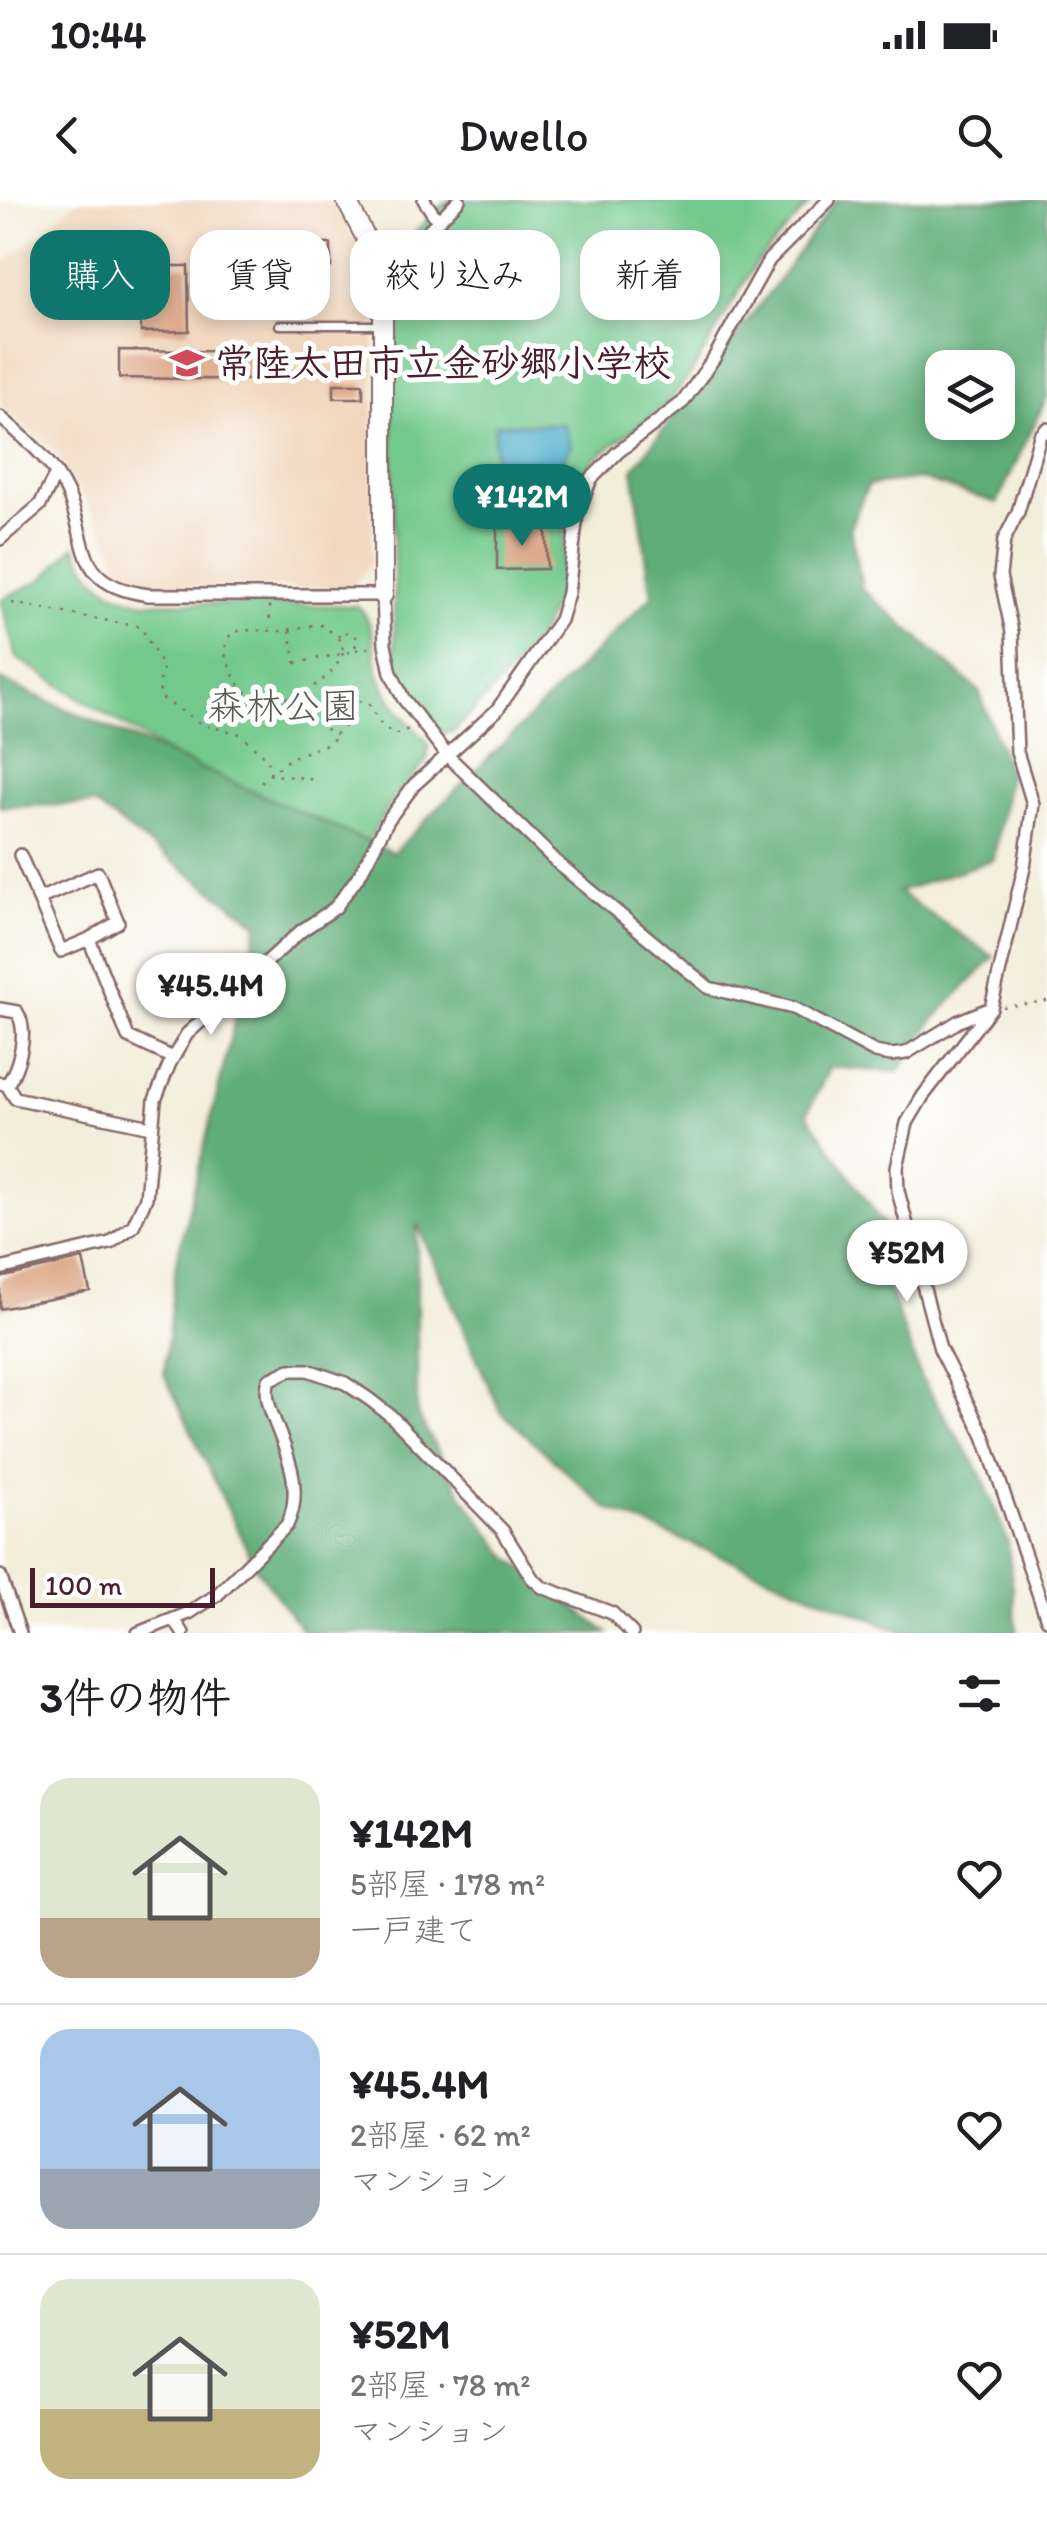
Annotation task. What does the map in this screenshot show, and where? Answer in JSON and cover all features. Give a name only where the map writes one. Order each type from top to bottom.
[{"type":"street","points":[[346,200],[364,230]]},
{"type":"street","points":[[424,200],[438,222]]},
{"type":"street","points":[[430,230],[459,200]]},
{"type":"street","points":[[0,1269],[94,1248],[123,1236],[133,1226],[146,1198],[155,1100],[187,1034],[207,1012],[335,908],[414,785],[497,710],[560,620],[568,593],[577,514],[591,479],[618,452],[682,402],[714,358],[769,260],[829,200]]},
{"type":"street","points":[[384,320],[385,644],[396,686],[446,754],[560,865],[709,988],[792,1008],[876,1052],[891,1055],[906,1053],[959,1021],[992,1008]]},
{"type":"street","points":[[1,420],[36,447],[56,474],[67,493],[88,562],[112,586],[148,595],[383,595]]},
{"type":"street","points":[[1047,429],[1040,436],[1018,512],[1004,540],[1000,576],[1012,632],[1018,752],[1033,804],[1024,868],[992,1008],[922,1096],[907,1123],[897,1167],[898,1191],[940,1349],[984,1436],[1047,1619]]},
{"type":"street","points":[[0,538],[40,504],[56,474]]},
{"type":"street","points":[[20,855],[61,950],[89,940],[118,922],[98,873],[39,898]]},
{"type":"street","points":[[89,940],[128,1037],[173,1058]]},
{"type":"street","points":[[0,1009],[17,1012],[23,1022],[17,1070],[4,1084],[15,1098],[151,1127]]},
{"type":"street","points":[[138,1633],[217,1595],[277,1538],[290,1518],[292,1472],[279,1426],[265,1396],[269,1380],[290,1370],[324,1373],[369,1399],[404,1428],[502,1531],[542,1587],[612,1613],[632,1633]]},
{"type":"street","points":[[0,1576],[20,1633]]},
{"type":"street","points":[[174,1619],[183,1633]]},
{"type":"lane","points":[[279,325],[385,325]]},
{"type":"path","points":[[269,595],[270,630]]},
{"type":"path","points":[[12,603],[141,627],[163,668],[158,685],[160,697],[203,725],[238,733],[268,759],[271,775]]},
{"type":"path","points":[[340,637],[319,624],[241,630],[227,640],[226,657],[240,686],[250,694],[276,700],[304,690],[329,673],[343,653]]},
{"type":"path","points":[[290,629],[296,670]]},
{"type":"path","points":[[340,637],[347,632],[355,635],[358,643],[352,651]]},
{"type":"path","points":[[340,637],[340,646],[352,651]]},
{"type":"path","points":[[296,663],[385,644]]},
{"type":"path","points":[[304,690],[317,717],[335,734]]},
{"type":"path","points":[[261,782],[290,758],[332,742],[335,734],[346,728],[354,704],[359,701],[369,704],[394,736],[419,720]]},
{"type":"path","points":[[271,775],[308,778],[316,783]]},
{"type":"path","points":[[992,1008],[1047,1001]]},
{"type":"shaded area","name":"常陸太田市立金砂郷小学校","points":[[76,200],[331,200],[350,230],[350,320],[375,320],[371,563],[352,588],[172,587],[135,582],[120,570],[106,535],[55,452],[0,406],[0,265],[30,242],[30,320],[170,320],[170,230],[44,230]]},
{"type":"green space","points":[[448,200],[813,200],[754,266],[692,372],[667,404],[594,459],[578,484],[566,521],[560,591],[534,646],[453,732],[440,733],[411,700],[395,659],[391,320],[560,320],[560,230],[418,230]]},
{"type":"green space","points":[[836,200],[1047,200],[1047,397],[997,503],[921,479],[868,485],[850,527],[862,589],[979,691],[1009,773],[994,859],[898,892],[994,957],[933,1020],[898,1072],[830,1067],[807,1114],[884,1225],[887,1284],[921,1378],[982,1475],[1008,1542],[1017,1633],[905,1633],[606,1508],[500,1411],[417,1224],[417,1414],[464,1498],[508,1557],[608,1633],[304,1633],[256,1568],[164,1374],[176,1263],[258,924],[94,804],[0,807],[0,680],[393,853],[652,596],[633,469]]},
{"type":"green space","name":"森林公園","points":[[75,546],[101,584],[119,595],[143,602],[358,606],[372,632],[385,689],[429,744],[427,760],[390,803],[351,869],[17,658],[0,600],[43,579]]},
{"type":"water","points":[[495,424],[564,424],[571,446],[563,459],[563,513],[494,512]]},
{"type":"building","points":[[170,266],[188,266],[189,331],[141,332],[141,320],[170,320]]},
{"type":"building","points":[[119,350],[275,352],[275,380],[119,378]]},
{"type":"building","points":[[334,384],[363,384],[363,398],[334,398]]},
{"type":"building","points":[[546,527],[547,569],[497,570],[497,528]]},
{"type":"building","points":[[83,1259],[90,1291],[0,1309],[0,1278]]},
{"type":"place","name":"常陸太田市立金砂郷小学校","points":[[187,363]]}]
